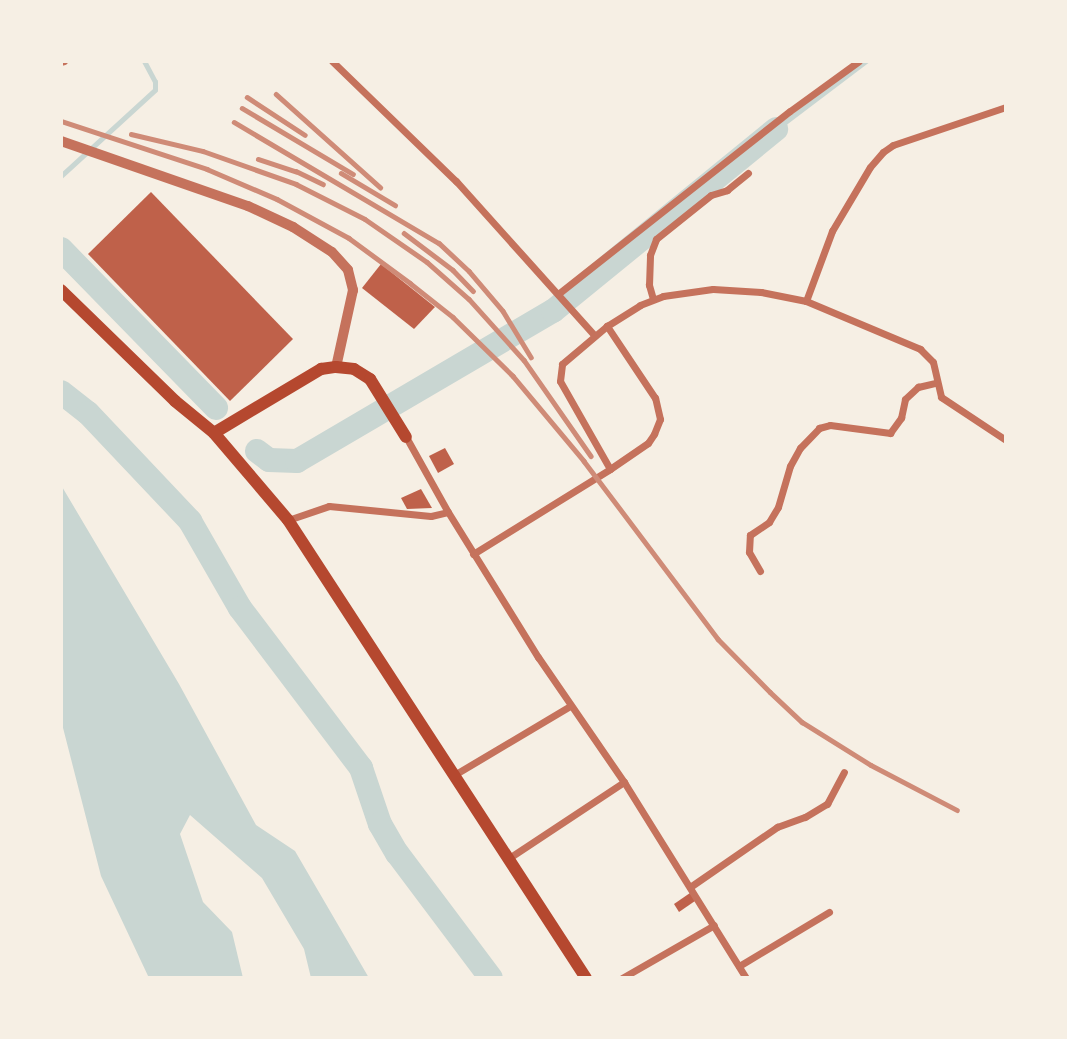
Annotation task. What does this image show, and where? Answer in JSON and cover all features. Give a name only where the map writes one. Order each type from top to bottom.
[{"type":"main road","points":[[61,290],[175,401],[214,433],[288,520],[586,978]]},
{"type":"main road","points":[[214,433],[321,369],[336,367],[354,369],[370,379],[407,437]]},
{"type":"street","points":[[332,61],[456,181],[594,335]]},
{"type":"street","points":[[558,295],[780,118],[859,61]]},
{"type":"street","points":[[806,301],[832,231],[870,167],[883,152],[892,145],[1006,107]]},
{"type":"street","points":[[61,141],[248,205],[293,227],[331,252],[348,270],[353,290],[336,367]]},
{"type":"street","points":[[653,299],[649,285],[650,256],[654,242],[661,232],[711,195],[727,190],[748,173]]},
{"type":"street","points":[[654,221],[661,232]]},
{"type":"street","points":[[610,469],[558,374],[565,360],[607,326],[653,299],[694,291],[737,289],[806,301],[926,352],[933,362],[936,383],[946,402],[1006,440]]},
{"type":"street","points":[[473,554],[648,443],[660,419],[655,398],[607,326]]},
{"type":"street","points":[[761,571],[749,552],[750,535],[769,522],[778,507],[790,466],[800,448],[819,428],[830,425],[890,433],[901,418],[905,399],[918,387],[936,383]]},
{"type":"street","points":[[407,437],[473,554],[570,706],[624,782],[746,978]]},
{"type":"street","points":[[288,520],[329,506],[431,516],[448,512]]},
{"type":"street","points":[[454,775],[570,706]]},
{"type":"street","points":[[690,887],[777,827],[805,817],[827,804],[844,772]]},
{"type":"street","points":[[509,858],[624,782]]},
{"type":"street","points":[[740,967],[829,912]]},
{"type":"street","points":[[622,978],[713,925]]},
{"type":"shaded area","points":[[61,485],[179,684],[256,825],[295,851],[369,978],[311,978],[304,949],[262,878],[190,815],[180,834],[203,902],[232,932],[243,978],[149,978],[101,876],[61,720]]},
{"type":"building","points":[[151,192],[293,339],[230,401],[88,254]]},
{"type":"building","points":[[381,264],[435,307],[414,329],[362,288]]},
{"type":"building","points":[[445,448],[454,464],[438,473],[429,456]]},
{"type":"building","points":[[421,489],[432,508],[407,509],[401,498]]},
{"type":"building","points":[[690,893],[695,901],[679,912],[674,904]]},
{"type":"waterway","points":[[61,176],[155,90],[155,82],[144,61]]},
{"type":"waterway","points":[[776,129],[866,61]]},
{"type":"waterway","points":[[257,451],[269,460],[297,461],[553,311],[776,129]]},
{"type":"waterway","points":[[61,249],[216,408]]},
{"type":"waterway","points":[[61,392],[88,413],[190,521],[240,608],[361,768],[380,824],[397,853],[491,978]]},
{"type":"railway","points":[[276,94],[380,187]]},
{"type":"railway","points":[[247,97],[305,135]]},
{"type":"railway","points":[[242,108],[353,174]]},
{"type":"railway","points":[[61,121],[207,169],[277,199],[349,238],[410,283],[453,317],[513,376],[584,461],[718,639],[770,692],[802,722],[871,765],[957,810]]},
{"type":"railway","points":[[234,122],[439,243],[469,271],[503,311],[531,357]]},
{"type":"railway","points":[[131,134],[203,151],[296,184],[365,219],[427,262],[469,299],[524,360],[591,456]]},
{"type":"railway","points":[[258,159],[296,171],[323,184]]},
{"type":"railway","points":[[341,173],[395,205]]},
{"type":"railway","points":[[404,233],[453,270],[473,291]]}]
